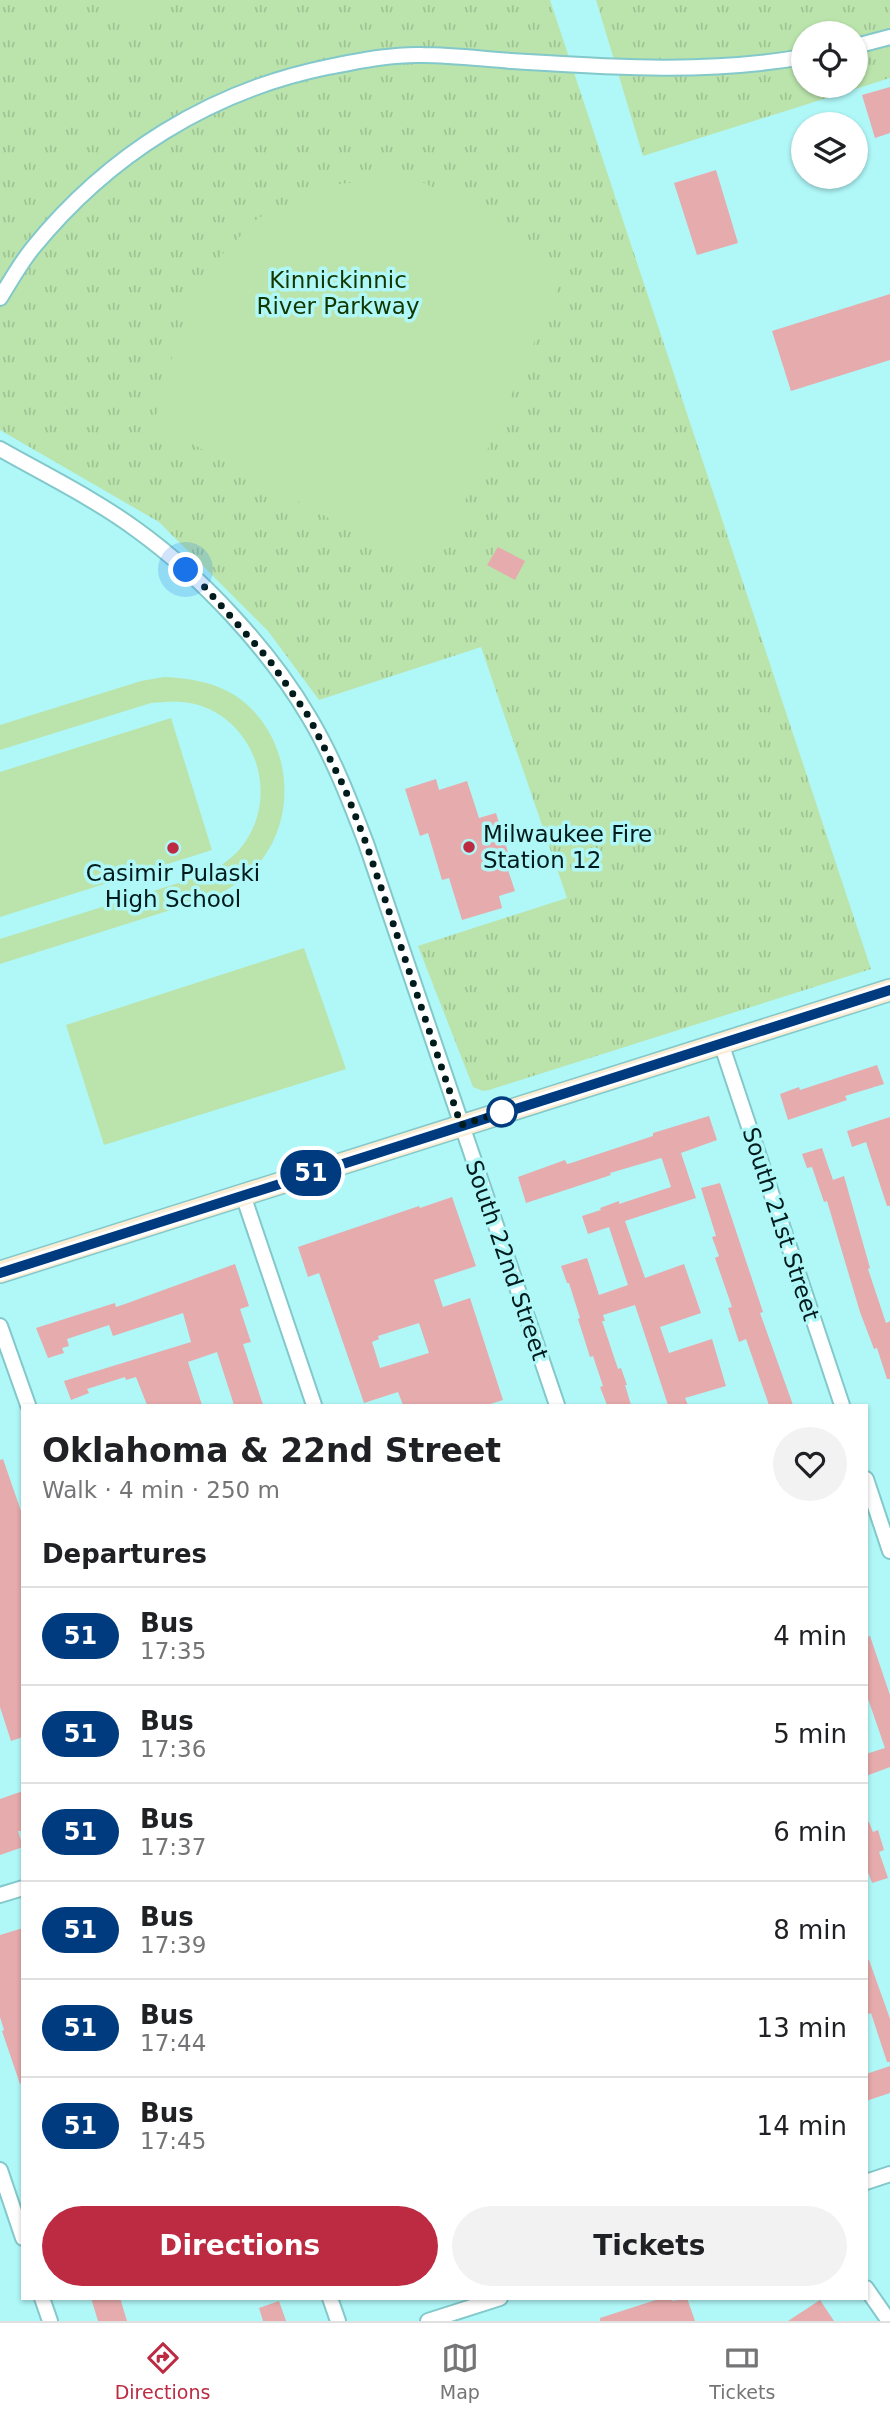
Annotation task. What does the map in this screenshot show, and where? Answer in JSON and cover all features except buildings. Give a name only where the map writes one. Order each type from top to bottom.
[{"type":"main road","points":[[0,1272],[890,990]]},
{"type":"street","points":[[868,43],[890,37]]},
{"type":"street","points":[[0,298],[31,250],[82,193],[123,159],[165,130],[212,104],[297,73],[361,60],[421,55],[667,68],[728,66],[791,58]]},
{"type":"street","name":"South 22nd Street","points":[[0,449],[68,486],[137,530],[202,584],[270,661],[309,717],[345,789],[366,843],[557,1404]]},
{"type":"street","name":"South 21st Street","points":[[721,1043],[842,1404]]},
{"type":"street","points":[[243,1195],[314,1404]]},
{"type":"street","points":[[0,1326],[28,1404]]},
{"type":"street","points":[[868,1485],[890,1551]]},
{"type":"street","points":[[0,1895],[21,1889]]},
{"type":"street","points":[[0,2170],[21,2232]]},
{"type":"street","points":[[868,2181],[890,2175]]},
{"type":"street","points":[[868,2291],[889,2321]]},
{"type":"street","points":[[44,2300],[50,2321]]},
{"type":"street","points":[[331,2300],[338,2321]]},
{"type":"street","points":[[428,2321],[494,2300]]},
{"type":"green space","name":"Kinnickinnic River Parkway","points":[[0,0],[550,0],[871,969],[489,1090],[473,1087],[418,946],[567,898],[481,647],[319,700],[268,631],[159,522],[0,430]]},
{"type":"green space","points":[[115,0],[150,0],[159,15],[133,31]]},
{"type":"green space","points":[[596,0],[890,0],[890,78],[868,85],[868,21],[791,21],[791,98],[827,98],[643,156]]},
{"type":"green space","points":[[412,177],[480,211],[566,269],[446,545],[404,559],[154,423],[176,342],[206,271],[258,218],[338,184]]},
{"type":"green space","points":[[164,677],[183,678],[228,691],[254,711],[267,729],[277,749],[283,771],[282,817],[275,838],[253,870],[218,895],[0,964],[0,939],[204,875],[235,854],[251,832],[261,792],[252,753],[242,735],[227,720],[202,706],[180,702],[151,703],[0,750],[0,725],[141,681]]},
{"type":"green space","points":[[171,718],[212,850],[0,917],[0,772]]},
{"type":"green space","points":[[304,948],[346,1069],[104,1145],[66,1025]]},
{"type":"bus line","name":"51","points":[[0,1273],[890,990]]},
{"type":"place","name":"Milwaukee Fire Station 12","points":[[469,847]]},
{"type":"place","name":"Casimir Pulaski High School","points":[[173,848]]},
{"type":"route","points":[[186,570],[202,584],[270,661],[309,717],[345,789],[366,843],[461,1125],[509,1110],[502,1112]]}]
